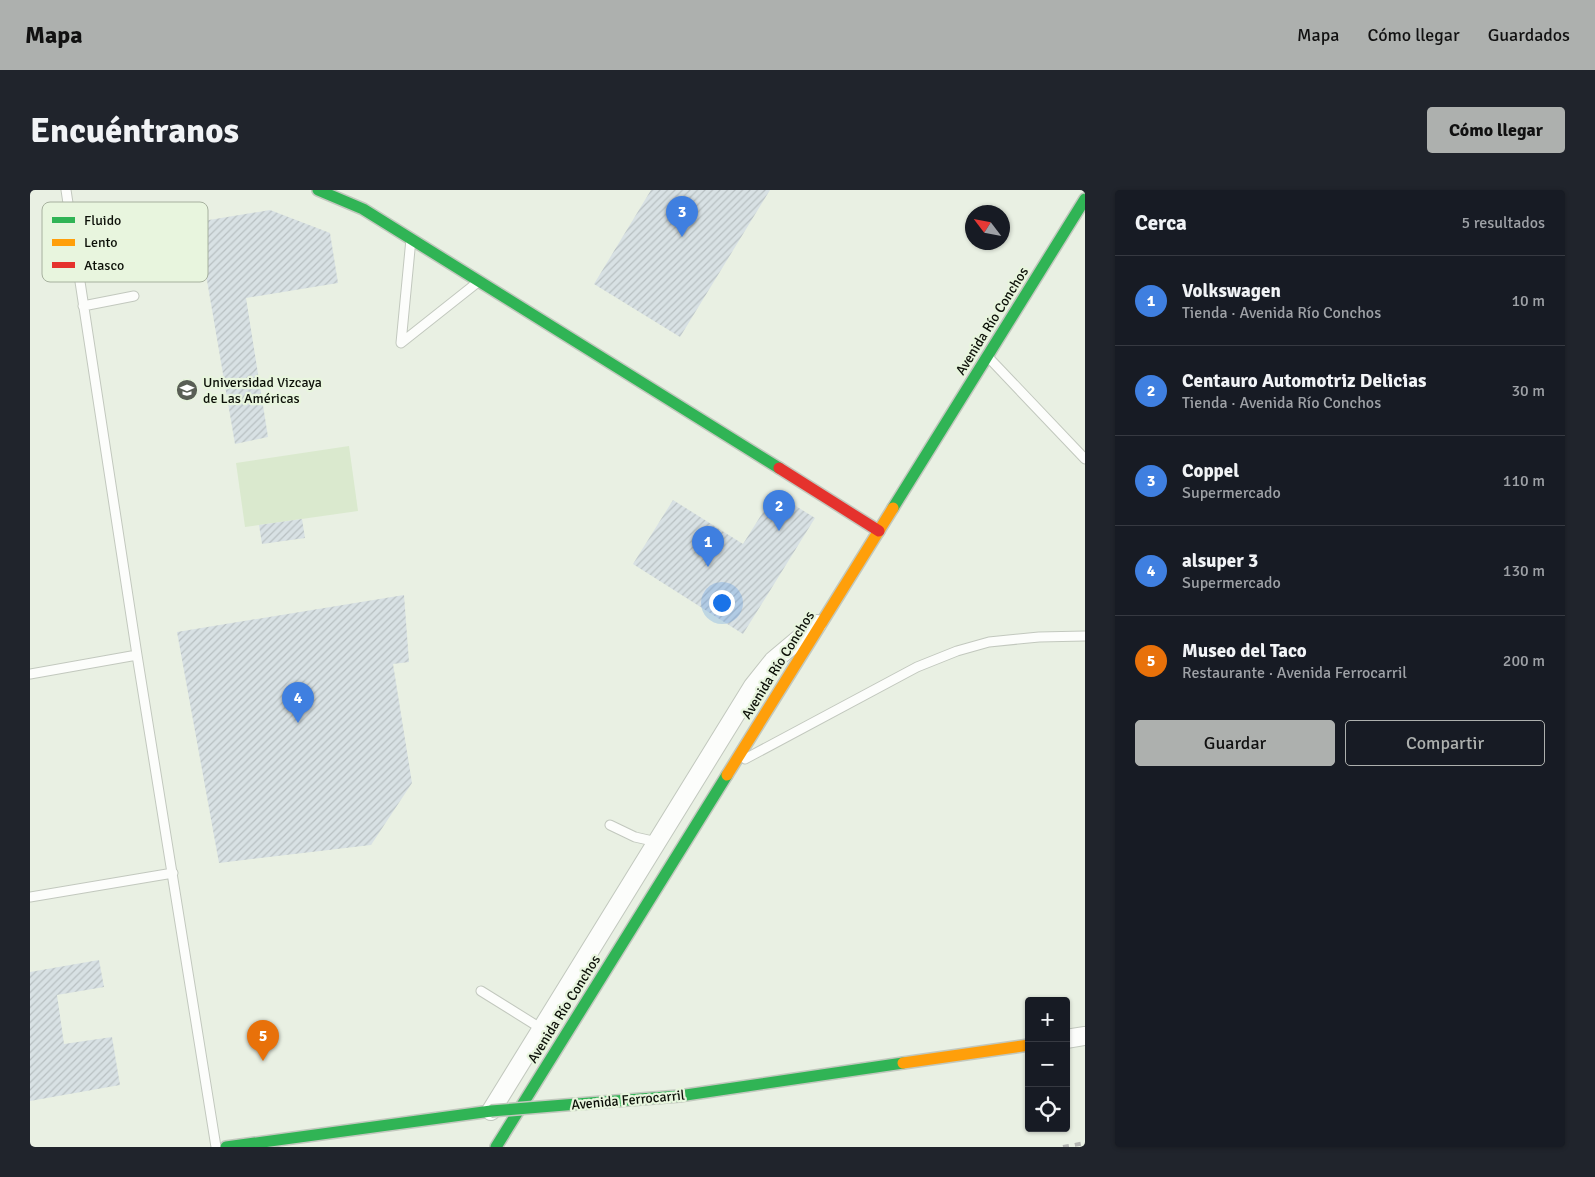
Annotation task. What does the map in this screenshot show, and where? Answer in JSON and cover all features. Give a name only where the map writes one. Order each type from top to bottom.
[{"type":"street","points":[[318,190],[363,209],[411,238],[879,531]]},
{"type":"street","name":"Avenida Río Conchos","points":[[496,1147],[1085,199]]},
{"type":"street","points":[[491,1111],[753,686],[773,661],[825,618]]},
{"type":"street","points":[[1070,1038],[1085,1036]]},
{"type":"street","name":"Avenida Ferrocarril","points":[[226,1147],[491,1111],[697,1094],[1025,1046]]},
{"type":"lane","points":[[411,238],[401,343],[480,280]]},
{"type":"lane","points":[[79,282],[216,1147]]},
{"type":"lane","points":[[83,306],[134,296]]},
{"type":"lane","points":[[988,356],[1085,459]]},
{"type":"lane","points":[[733,765],[917,667],[957,651],[997,642],[1039,637],[1085,636]]},
{"type":"lane","points":[[30,674],[137,655]]},
{"type":"lane","points":[[610,825],[635,837],[657,842]]},
{"type":"lane","points":[[30,897],[173,873]]},
{"type":"lane","points":[[481,991],[542,1029]]},
{"type":"green space","points":[[349,446],[358,511],[245,527],[236,463]]},
{"type":"building","points":[[651,190],[770,190],[680,337],[594,284]]},
{"type":"building","points":[[270,210],[330,233],[338,283],[246,298],[268,437],[235,444],[207,282],[208,220]]},
{"type":"building","points":[[775,493],[815,518],[743,634],[633,564],[673,500],[743,544]]},
{"type":"building","points":[[302,519],[305,538],[262,544],[259,525]]},
{"type":"building","points":[[404,595],[409,662],[393,664],[412,783],[371,845],[219,863],[177,632]]},
{"type":"building","points":[[99,960],[104,987],[57,995],[64,1044],[112,1037],[120,1085],[30,1101],[30,972]]},
{"type":"railway","points":[[1063,1147],[1085,1143]]},
{"type":"traffic: fast","points":[[318,190],[363,209],[779,468]]},
{"type":"traffic: fast","points":[[893,508],[1085,199]]},
{"type":"traffic: fast","points":[[496,1147],[727,775]]},
{"type":"traffic: fast","points":[[577,1104],[679,1096],[903,1063]]},
{"type":"traffic: fast","points":[[491,1111],[577,1104]]},
{"type":"traffic: fast","points":[[226,1147],[491,1111]]},
{"type":"traffic: slow","points":[[727,775],[893,508]]},
{"type":"traffic: slow","points":[[903,1063],[1025,1046]]},
{"type":"traffic: jam","points":[[779,468],[879,531]]},
{"type":"place","name":"Coppel","points":[[682,237]]},
{"type":"place","name":"Universidad Vizcaya de Las Américas","points":[[187,390]]},
{"type":"place","name":"Centauro Automotriz Delicias","points":[[779,531]]},
{"type":"place","name":"Volkswagen","points":[[708,567]]},
{"type":"place","name":"alsuper 3","points":[[298,723]]},
{"type":"place","name":"Museo del Taco","points":[[263,1061]]}]
